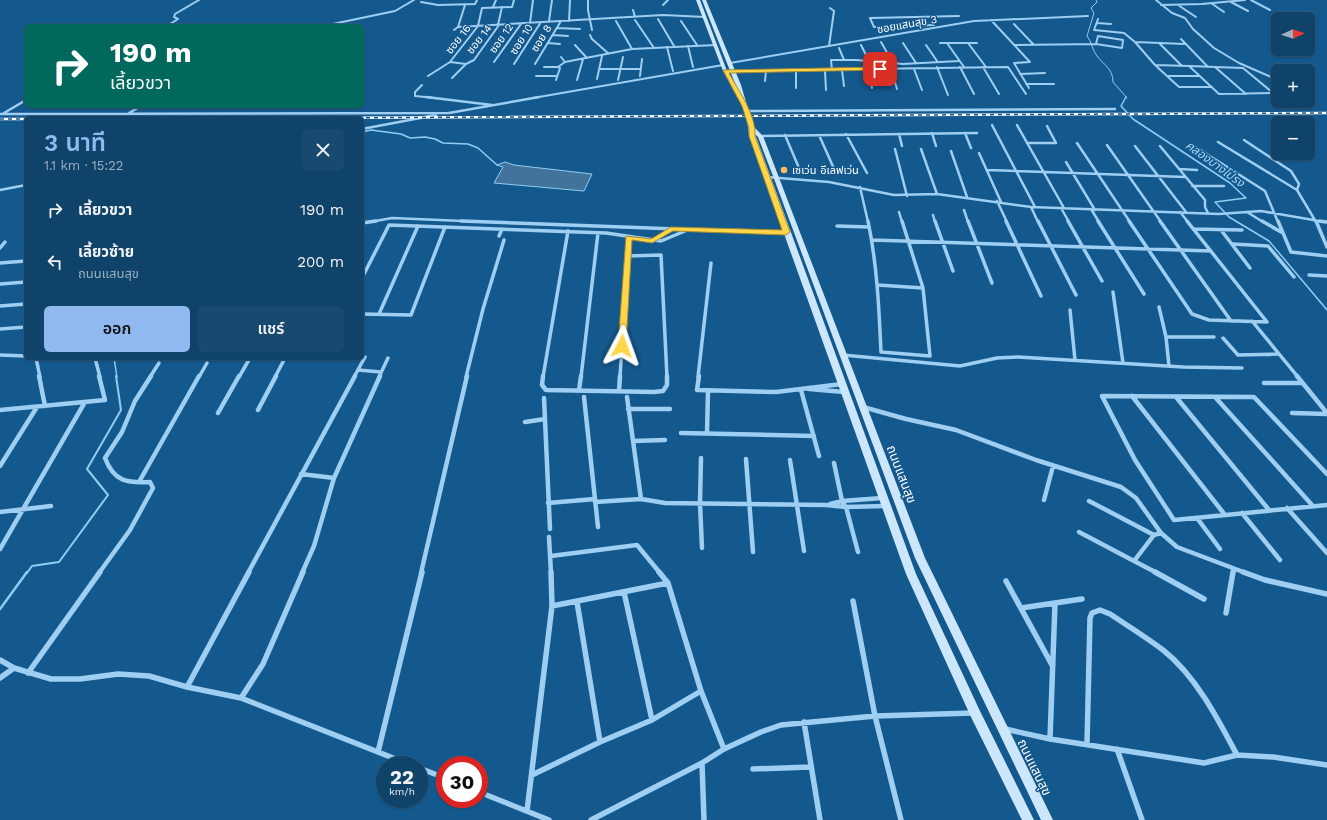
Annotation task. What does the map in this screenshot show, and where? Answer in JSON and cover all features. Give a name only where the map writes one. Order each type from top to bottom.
[{"type":"main road","name":"ถนนแสนสุข","points":[[698,0],[725,72],[745,108]]},
{"type":"main road","name":"ถนนแสนสุข","points":[[704,0],[730,63],[752,128],[752,136],[771,176],[843,355],[920,558],[1047,820]]},
{"type":"main road","points":[[725,72],[733,72]]},
{"type":"main road","name":"ถนนแสนสุข","points":[[752,128],[760,136],[786,232],[911,574],[975,713],[1028,820]]},
{"type":"main road","points":[[843,388],[856,388]]},
{"type":"street","points":[[170,24],[178,19],[174,17],[175,14],[199,0]]},
{"type":"street","points":[[333,24],[395,11],[414,0]]},
{"type":"street","points":[[421,2],[437,5],[465,5],[475,4],[477,0]]},
{"type":"street","points":[[493,7],[496,0]]},
{"type":"street","points":[[478,26],[482,8],[512,7],[514,0]]},
{"type":"street","points":[[530,23],[533,0]]},
{"type":"street","points":[[549,21],[552,0]]},
{"type":"street","points":[[569,21],[570,0]]},
{"type":"street","points":[[588,0],[592,30]]},
{"type":"street","points":[[663,5],[668,0]]},
{"type":"street","points":[[1156,0],[1172,14],[1184,17],[1188,24],[1210,45],[1223,54],[1271,77]]},
{"type":"street","points":[[1161,5],[1245,0]]},
{"type":"street","points":[[1251,0],[1270,10]]},
{"type":"street","points":[[437,5],[440,1]]},
{"type":"street","points":[[456,5],[458,1]]},
{"type":"street","points":[[1230,1],[1248,11]]},
{"type":"street","points":[[1211,3],[1224,12]]},
{"type":"street","points":[[1178,4],[1196,17]]},
{"type":"street","points":[[458,27],[465,5]]},
{"type":"street","points":[[499,25],[502,7]]},
{"type":"street","points":[[829,46],[834,11],[830,8]]},
{"type":"street","points":[[633,10],[635,18],[654,48]]},
{"type":"street","points":[[653,10],[655,16]]},
{"type":"street","points":[[612,12],[632,49]]},
{"type":"street","points":[[454,30],[458,27],[549,21],[655,16],[704,16]]},
{"type":"street","points":[[928,16],[937,27]]},
{"type":"street","points":[[934,25],[874,27],[870,18],[959,16]]},
{"type":"street","name":"ซอยแสนสุข 3","points":[[730,63],[974,21],[1088,16]]},
{"type":"street","points":[[658,19],[674,46]]},
{"type":"street","points":[[1098,19],[1095,31],[1124,33]]},
{"type":"street","points":[[991,20],[1030,62],[1014,63],[1029,88]]},
{"type":"street","name":"ซอย 8","points":[[535,64],[561,21]]},
{"type":"street","points":[[681,21],[697,45]]},
{"type":"street","name":"ซอย 10","points":[[514,64],[541,22]]},
{"type":"street","points":[[1097,23],[1111,24]]},
{"type":"street","name":"ซอย 12","points":[[494,62],[521,24]]},
{"type":"street","points":[[1014,24],[1033,44]]},
{"type":"street","name":"ซอย 14","points":[[452,78],[466,64],[474,60],[499,25]]},
{"type":"street","name":"ซอย 16","points":[[428,76],[450,62],[478,26]]},
{"type":"street","points":[[557,28],[580,29]]},
{"type":"street","points":[[1121,30],[1135,42],[1155,65],[1179,88],[1212,87]]},
{"type":"street","points":[[552,35],[568,36]]},
{"type":"street","points":[[590,35],[609,54]]},
{"type":"street","points":[[1014,45],[1095,44],[1122,48],[1123,40],[1098,36],[1095,44]]},
{"type":"street","points":[[1181,38],[1208,67]]},
{"type":"street","points":[[881,42],[892,63]]},
{"type":"street","points":[[903,42],[916,63]]},
{"type":"street","points":[[1135,42],[1185,44]]},
{"type":"street","points":[[548,43],[560,44]]},
{"type":"street","points":[[940,43],[977,43]]},
{"type":"street","points":[[946,43],[964,67]]},
{"type":"street","points":[[968,43],[986,67]]},
{"type":"street","points":[[1160,43],[1181,65]]},
{"type":"street","points":[[575,45],[587,58]]},
{"type":"street","points":[[544,67],[558,67],[566,62],[632,49],[716,45]]},
{"type":"street","points":[[861,45],[869,61]]},
{"type":"street","points":[[926,45],[937,61]]},
{"type":"street","points":[[688,46],[693,67]]},
{"type":"street","points":[[667,47],[673,71]]},
{"type":"street","points":[[839,48],[844,60]]},
{"type":"street","points":[[1223,54],[1237,68]]},
{"type":"street","points":[[598,79],[602,56]]},
{"type":"street","points":[[561,57],[566,62]]},
{"type":"street","points":[[618,80],[623,57]]},
{"type":"street","points":[[577,80],[583,59]]},
{"type":"street","points":[[640,76],[642,59]]},
{"type":"street","points":[[1189,66],[1219,94],[1273,93],[1232,59]]},
{"type":"street","points":[[832,70],[831,60],[892,63],[960,61]]},
{"type":"street","name":"ซอย 16","points":[[450,62],[466,64]]},
{"type":"street","points":[[364,129],[723,65]]},
{"type":"street","points":[[1155,65],[1242,68]]},
{"type":"street","points":[[556,80],[560,68],[558,67]]},
{"type":"street","points":[[733,72],[824,71],[868,68],[914,69],[937,67],[1008,67],[1026,94]]},
{"type":"street","points":[[937,67],[948,95]]},
{"type":"street","points":[[960,67],[974,94]]},
{"type":"street","points":[[983,67],[999,94]]},
{"type":"street","points":[[1214,67],[1246,94]]},
{"type":"street","points":[[868,68],[872,88]]},
{"type":"street","points":[[600,69],[641,70]]},
{"type":"street","points":[[891,69],[897,89]]},
{"type":"street","points":[[914,69],[922,90]]},
{"type":"street","points":[[842,70],[844,86]]},
{"type":"street","points":[[765,81],[766,71]]},
{"type":"street","points":[[796,71],[796,88]]},
{"type":"street","points":[[824,71],[826,90]]},
{"type":"street","points":[[1020,74],[1044,73]]},
{"type":"street","points":[[536,76],[557,76]]},
{"type":"street","points":[[1167,76],[1200,76]]},
{"type":"street","points":[[1026,84],[1054,84]]},
{"type":"street","points":[[422,85],[415,92],[415,96],[495,106]]},
{"type":"street","points":[[1,114],[24,101]]},
{"type":"street","points":[[129,113],[138,108]]},
{"type":"street","points":[[745,108],[1115,109]]},
{"type":"street","points":[[1,114],[450,113]]},
{"type":"street","points":[[1017,124],[1102,282]]},
{"type":"street","points":[[992,125],[1076,295]]},
{"type":"street","points":[[1027,143],[1056,143],[1047,126]]},
{"type":"street","points":[[932,133],[936,146]]},
{"type":"street","points":[[965,133],[971,148]]},
{"type":"street","points":[[760,136],[785,134],[977,133]]},
{"type":"street","points":[[785,134],[799,168]]},
{"type":"street","points":[[846,134],[867,173]]},
{"type":"street","points":[[899,134],[902,146]]},
{"type":"street","points":[[819,135],[836,171]]},
{"type":"street","points":[[1244,140],[1291,171],[1299,184],[1297,190]]},
{"type":"street","points":[[1218,142],[1297,190],[1315,220],[1327,247]]},
{"type":"street","points":[[1077,143],[1096,174],[1192,314],[1209,320],[1267,322],[1180,212]]},
{"type":"street","points":[[1107,145],[1230,321]]},
{"type":"street","points":[[1135,146],[1186,212]]},
{"type":"street","points":[[1160,146],[1205,200],[1205,207],[1208,213]]},
{"type":"street","points":[[1194,146],[1265,191],[1291,252],[1327,256]]},
{"type":"street","points":[[895,149],[907,196]]},
{"type":"street","points":[[921,149],[937,194]]},
{"type":"street","points":[[951,151],[967,197]]},
{"type":"street","points":[[979,153],[1016,245],[1041,296]]},
{"type":"street","points":[[1066,162],[1096,210]]},
{"type":"street","points":[[1179,169],[1197,170]]},
{"type":"street","points":[[987,170],[1185,177]]},
{"type":"street","points":[[771,176],[860,187],[894,195],[907,196],[937,194],[1033,207],[1219,214],[1236,212],[1275,212],[1327,222]]},
{"type":"street","points":[[0,190],[24,185]]},
{"type":"street","points":[[1192,186],[1224,186]]},
{"type":"street","points":[[860,187],[872,240],[878,285],[881,352],[930,356],[923,288],[899,212]]},
{"type":"street","points":[[1091,209],[1144,294]]},
{"type":"street","points":[[964,210],[992,283]]},
{"type":"street","points":[[1247,212],[1282,232]]},
{"type":"street","points":[[934,215],[953,271]]},
{"type":"street","points":[[364,223],[392,218],[687,230],[786,232]]},
{"type":"street","points":[[364,274],[390,225],[568,231],[598,233],[652,241],[661,241],[687,230]]},
{"type":"street","points":[[379,314],[418,226]]},
{"type":"street","points":[[837,226],[869,227]]},
{"type":"street","points":[[364,314],[411,315],[445,227]]},
{"type":"street","points":[[499,236],[502,229]]},
{"type":"street","points":[[652,241],[671,229]]},
{"type":"street","points":[[1194,229],[1242,230]]},
{"type":"street","points":[[1220,230],[1233,244],[1250,268]]},
{"type":"street","points":[[568,231],[542,385],[546,390],[663,391],[667,385],[661,255],[627,256]]},
{"type":"street","points":[[579,390],[598,233]]},
{"type":"street","points":[[619,391],[629,237]]},
{"type":"street","points":[[378,752],[409,629],[455,423],[483,309],[504,240]]},
{"type":"street","points":[[872,240],[1211,251]]},
{"type":"street","points":[[0,248],[5,242]]},
{"type":"street","points":[[1233,244],[1268,246],[1294,277]]},
{"type":"street","points":[[0,263],[24,261]]},
{"type":"street","points":[[711,263],[698,390],[768,392],[801,390],[820,386],[843,388]]},
{"type":"street","points":[[1309,275],[1327,276]]},
{"type":"street","points":[[0,284],[24,282]]},
{"type":"street","points":[[878,285],[923,288]]},
{"type":"street","points":[[1113,292],[1123,363]]},
{"type":"street","points":[[0,306],[24,304]]},
{"type":"street","points":[[1159,307],[1166,337],[1169,366]]},
{"type":"street","points":[[1070,310],[1075,360]]},
{"type":"street","points":[[1252,321],[1327,414]]},
{"type":"street","points":[[0,329],[24,327]]},
{"type":"street","points":[[1166,337],[1214,337]]},
{"type":"street","points":[[1223,338],[1238,355],[1278,354]]},
{"type":"street","points":[[0,355],[24,356]]},
{"type":"street","points":[[843,355],[960,366],[1004,357],[1169,366],[1242,368]]},
{"type":"street","points":[[242,698],[263,664],[314,546],[334,478],[388,358]]},
{"type":"street","points":[[36,360],[45,406]]},
{"type":"street","points":[[0,410],[106,400],[96,360]]},
{"type":"street","points":[[218,413],[249,360]]},
{"type":"street","points":[[258,410],[284,360]]},
{"type":"street","points":[[187,687],[364,360]]},
{"type":"street","points":[[28,673],[130,530],[153,488],[150,482],[125,482],[117,478],[107,464],[105,458],[122,432],[135,401],[160,363]]},
{"type":"street","points":[[139,482],[207,363]]},
{"type":"street","points":[[358,370],[381,372]]},
{"type":"street","points":[[1264,383],[1302,383]]},
{"type":"street","points":[[806,389],[822,392],[843,388]]},
{"type":"street","points":[[801,390],[820,456]]},
{"type":"street","points":[[707,433],[708,391]]},
{"type":"street","points":[[627,396],[641,499]]},
{"type":"street","points":[[1327,474],[1254,397],[1102,396],[1119,432],[1144,476],[1174,520],[1327,505]]},
{"type":"street","points":[[1132,396],[1225,515]]},
{"type":"street","points":[[584,397],[598,527]]},
{"type":"street","points":[[1176,397],[1269,510]]},
{"type":"street","points":[[1215,397],[1312,506]]},
{"type":"street","points":[[544,398],[550,529]]},
{"type":"street","points":[[0,549],[85,402]]},
{"type":"street","points":[[0,466],[37,407]]},
{"type":"street","points":[[863,407],[906,420],[956,430],[1053,466],[1121,487],[1136,498],[1161,533],[1177,546],[1265,580],[1327,594]]},
{"type":"street","points":[[628,409],[670,409]]},
{"type":"street","points":[[1292,413],[1327,414]]},
{"type":"street","points":[[525,422],[545,419]]},
{"type":"street","points":[[681,433],[814,436]]},
{"type":"street","points":[[633,441],[665,440]]},
{"type":"street","points":[[701,458],[700,503],[702,548]]},
{"type":"street","points":[[746,459],[748,504],[753,552]]},
{"type":"street","points":[[790,460],[804,551]]},
{"type":"street","points":[[834,463],[842,501],[846,507],[858,552]]},
{"type":"street","points":[[1044,500],[1053,466]]},
{"type":"street","points":[[301,474],[334,478]]},
{"type":"street","points":[[548,503],[641,499],[666,503],[796,504],[846,507],[884,502]]},
{"type":"street","points":[[826,505],[842,501],[884,502]]},
{"type":"street","points":[[1090,501],[1154,535]]},
{"type":"street","points":[[0,512],[51,506]]},
{"type":"street","points":[[1288,508],[1327,553]]},
{"type":"street","points":[[1242,513],[1280,560]]},
{"type":"street","points":[[1197,518],[1220,549]]},
{"type":"street","points":[[1079,532],[1204,599]]},
{"type":"street","points":[[1134,561],[1154,535],[1161,533]]},
{"type":"street","points":[[527,811],[552,606],[549,537]]},
{"type":"street","points":[[551,556],[636,545],[668,583],[701,691],[724,749]]},
{"type":"street","points":[[1226,613],[1234,569]]},
{"type":"street","points":[[1006,581],[1053,666]]},
{"type":"street","points":[[552,606],[668,583]]},
{"type":"street","points":[[624,592],[652,720]]},
{"type":"street","points":[[1021,608],[1082,599]]},
{"type":"street","points":[[853,601],[875,716],[901,820]]},
{"type":"street","points":[[577,602],[600,742]]},
{"type":"street","points":[[1050,739],[1055,604]]},
{"type":"street","points":[[1087,744],[1090,618],[1092,613],[1100,610],[1110,614],[1164,651],[1178,665],[1206,700],[1237,755]]},
{"type":"street","points":[[0,660],[14,668],[51,679],[80,680],[118,674],[149,676],[187,687],[242,698],[388,756]]},
{"type":"street","points":[[0,678],[14,668]]},
{"type":"street","points":[[532,775],[600,742],[652,720],[701,691]]},
{"type":"street","points":[[591,820],[702,763],[724,749],[768,729],[781,725],[875,716],[975,713]]},
{"type":"street","points":[[804,722],[820,820]]},
{"type":"street","points":[[1002,729],[1050,739],[1204,763],[1237,755],[1273,757],[1327,765]]},
{"type":"street","points":[[1117,749],[1142,820]]},
{"type":"street","points":[[702,763],[704,820]]},
{"type":"street","points":[[753,770],[811,767]]},
{"type":"street","points":[[488,796],[549,820]]},
{"type":"water","points":[[505,162],[514,165],[592,174],[584,191],[494,183],[503,167],[497,165]]},
{"type":"waterway","name":"คลองบางโปรง","points":[[1096,0],[1097,2],[1091,8],[1094,13],[1087,36],[1095,54],[1110,70],[1113,82],[1127,98]]},
{"type":"waterway","name":"คลองบางโปรง","points":[[1126,97],[1121,106],[1133,119],[1230,183],[1246,198],[1215,202],[1229,217],[1269,241],[1327,310]]},
{"type":"waterway","points":[[364,132],[371,130],[401,134],[410,138],[425,137],[435,139],[443,143],[468,144],[478,148],[497,165]]},
{"type":"waterway","points":[[114,360],[117,377]]},
{"type":"waterway","points":[[27,573],[32,566],[59,562],[108,495],[87,469],[121,410],[116,376]]},
{"type":"waterway","points":[[0,609],[27,572]]},
{"type":"railway","points":[[364,118],[1327,113]]},
{"type":"railway","points":[[0,119],[24,119]]},
{"type":"place","name":"เซเว่น อีเลฟเว่น","points":[[784,170]]},
{"type":"route","points":[[622,346],[629,237],[652,241],[671,229],[786,232],[752,136],[752,128],[745,106],[725,72],[756,70],[880,69]]}]
